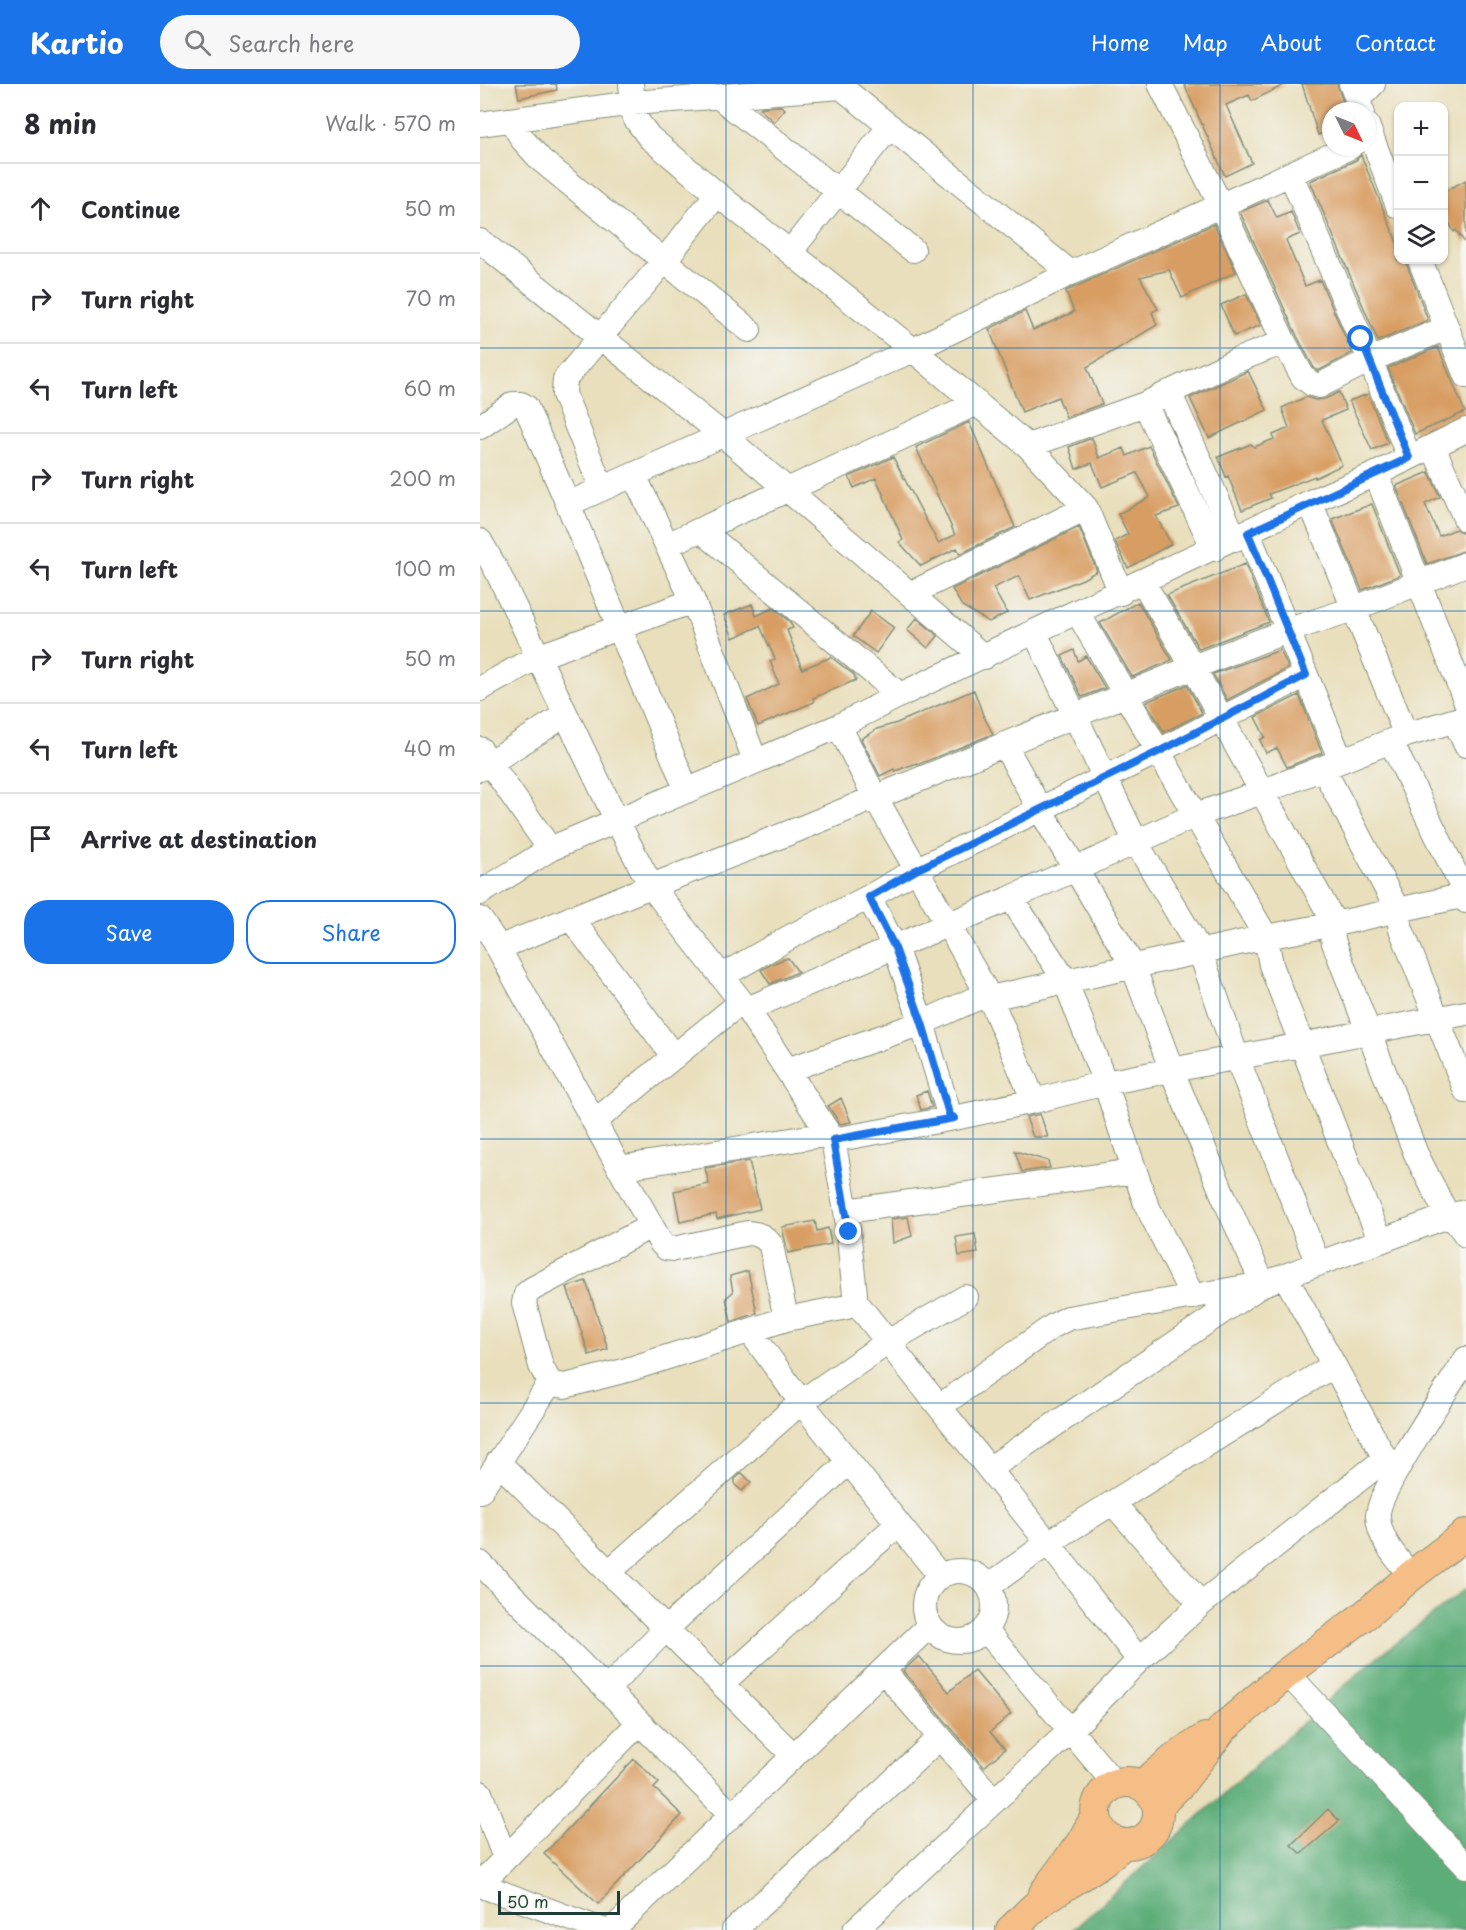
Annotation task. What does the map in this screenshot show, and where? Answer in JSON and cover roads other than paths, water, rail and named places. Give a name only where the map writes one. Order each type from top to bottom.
[{"type":"main road","points":[[1138,1792],[1158,1818],[1154,1830],[1145,1839],[1133,1844],[1122,1845],[1109,1840],[1100,1831],[1095,1818],[1096,1804],[1103,1792],[1138,1792],[1180,1784],[1223,1728],[1287,1672],[1365,1615],[1466,1534]]},
{"type":"main road","points":[[1040,1902],[1048,1885],[1081,1843],[1095,1818]]},
{"type":"main road","points":[[1011,1930],[1040,1902],[1074,1882],[1111,1856],[1122,1845]]},
{"type":"street","points":[[1160,84],[1303,377],[1319,386],[1370,360],[1446,328]]},
{"type":"street","points":[[480,124],[511,120],[632,94],[719,96],[841,85],[1071,273]]},
{"type":"street","points":[[632,94],[635,118],[641,129],[717,194],[913,350],[1028,446],[1086,508],[1121,593]]},
{"type":"street","points":[[719,96],[913,250]]},
{"type":"street","points":[[511,120],[523,140],[541,160],[749,330]]},
{"type":"street","points":[[790,252],[890,126]]},
{"type":"street","points":[[568,504],[913,350],[1071,273],[1221,207],[1328,156]]},
{"type":"street","points":[[1373,156],[1394,198]]},
{"type":"street","points":[[1291,175],[1409,458]]},
{"type":"street","points":[[602,489],[564,394],[565,379],[717,194]]},
{"type":"street","points":[[480,241],[722,434],[984,657]]},
{"type":"street","points":[[1422,264],[1466,376]]},
{"type":"street","points":[[1028,446],[1145,404],[1235,361],[1284,342]]},
{"type":"street","points":[[526,407],[564,386]]},
{"type":"street","points":[[1169,392],[1288,630],[1306,675],[1332,764],[1397,909],[1401,929],[1466,1091]]},
{"type":"street","points":[[667,545],[977,403]]},
{"type":"street","points":[[480,427],[513,404],[526,407],[687,790]]},
{"type":"street","points":[[1145,404],[1214,549]]},
{"type":"street","points":[[480,893],[550,849],[839,726],[900,695],[1466,430]]},
{"type":"street","points":[[1432,447],[1466,520]]},
{"type":"street","points":[[1376,474],[1419,582],[1462,713],[1466,745]]},
{"type":"street","points":[[634,475],[693,601],[755,760]]},
{"type":"street","points":[[1310,502],[1353,609],[1399,739],[1466,895],[1466,901]]},
{"type":"street","points":[[910,594],[1086,508]]},
{"type":"street","points":[[701,530],[900,695]]},
{"type":"street","points":[[480,541],[497,571],[617,822],[651,885],[676,921],[744,1006],[831,1137],[846,1210],[855,1301],[1139,1660]]},
{"type":"street","points":[[498,948],[651,885],[799,829],[1124,694],[1288,630],[1353,609],[1466,564]]},
{"type":"street","points":[[1143,582],[1193,667],[1335,924],[1332,933],[1334,943],[1416,1154],[1444,1209],[1458,1214],[1466,1235]]},
{"type":"street","points":[[480,689],[537,657],[693,601]]},
{"type":"street","points":[[1078,613],[1266,937],[1271,965],[1381,1241]]},
{"type":"street","points":[[1035,633],[1136,842],[1200,951],[1237,1058],[1318,1264]]},
{"type":"street","points":[[722,976],[916,870],[1160,751],[1306,675]]},
{"type":"street","points":[[594,1122],[674,1057],[744,1006],[895,948],[1196,815],[1262,792],[1462,713]]},
{"type":"street","points":[[550,849],[483,760],[565,715]]},
{"type":"street","points":[[839,726],[916,870],[990,998],[1034,1101]]},
{"type":"street","points":[[1004,744],[1133,966],[1172,1071],[1226,1202],[1274,1280],[1334,1365],[1389,1467],[1377,1515],[1384,1540],[1411,1576]]},
{"type":"street","points":[[787,1070],[922,1023],[984,995],[990,998],[1466,895]]},
{"type":"street","points":[[869,897],[895,948],[922,1023],[949,1114],[954,1118]]},
{"type":"street","points":[[1011,898],[1065,981],[1105,1083],[1146,1204],[1193,1297]]},
{"type":"street","points":[[572,918],[674,1057]]},
{"type":"street","points":[[480,919],[661,1243],[669,1249],[748,1233],[758,1234],[765,1238],[771,1245],[786,1319]]},
{"type":"street","points":[[619,1168],[954,1118],[1105,1083],[1466,1012]]},
{"type":"street","points":[[846,1210],[1135,1171]]},
{"type":"street","points":[[940,1406],[1053,1326],[1068,1318],[1193,1297],[1274,1280],[1458,1214]]},
{"type":"street","points":[[550,1383],[541,1366],[524,1303],[526,1294],[651,1226]]},
{"type":"street","points":[[989,1469],[1274,1280]]},
{"type":"street","points":[[609,1572],[801,1402],[888,1341],[966,1297]]},
{"type":"street","points":[[550,1383],[565,1386],[627,1370],[786,1319],[847,1307],[855,1301]]},
{"type":"street","points":[[750,1331],[801,1402],[940,1576]]},
{"type":"street","points":[[855,1930],[1070,1731],[1139,1660],[1201,1604],[1389,1467],[1466,1359]]},
{"type":"street","points":[[988,1586],[1048,1543],[1334,1365]]},
{"type":"street","points":[[480,1491],[550,1383]]},
{"type":"street","points":[[498,1462],[794,1756]]},
{"type":"street","points":[[606,1690],[666,1629],[849,1462]]},
{"type":"street","points":[[1113,1503],[1201,1604]]},
{"type":"street","points":[[721,1684],[898,1524]]},
{"type":"street","points":[[480,1563],[732,1815]]},
{"type":"street","points":[[966,1571],[975,1574],[988,1586],[994,1604],[991,1622],[986,1629],[970,1639],[952,1640],[943,1637],[930,1625],[924,1608],[925,1599],[928,1590],[940,1576],[948,1572],[966,1571]]},
{"type":"street","points":[[612,1930],[930,1625]]},
{"type":"street","points":[[986,1629],[1070,1731],[1138,1792]]},
{"type":"street","points":[[883,1670],[994,1801]]},
{"type":"street","points":[[1287,1672],[1337,1729],[1466,1866]]},
{"type":"street","points":[[602,1930],[480,1884],[639,1723]]},
{"type":"street","points":[[734,1930],[940,1737]]},
{"type":"street","points":[[480,1793],[505,1858]]}]
